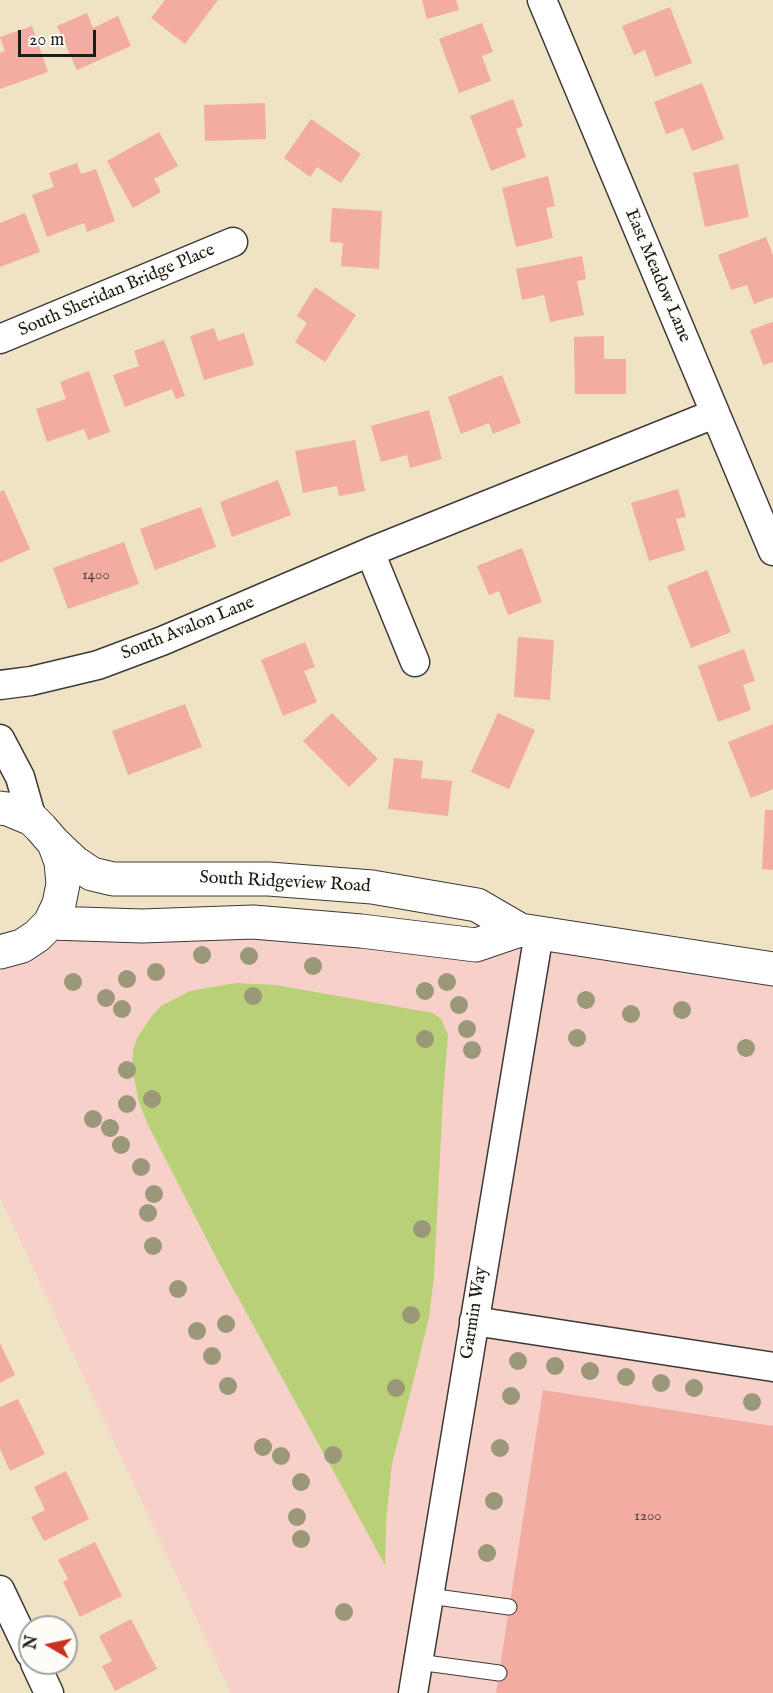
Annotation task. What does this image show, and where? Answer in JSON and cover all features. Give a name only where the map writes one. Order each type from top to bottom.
[{"type":"main road","points":[[0,808],[32,819]]},
{"type":"main road","name":"South Ridgeview Road","points":[[32,819],[74,862],[92,874],[113,879],[269,879],[372,887],[477,905],[530,932],[773,969]]},
{"type":"main road","points":[[1,953],[22,946],[50,923],[59,904],[63,884],[61,862],[54,843]]},
{"type":"main road","name":"South Ridgeview Road","points":[[50,923],[142,926],[253,921],[476,945],[530,932]]},
{"type":"street","name":"East Meadow Lane","points":[[543,0],[773,551]]},
{"type":"street","name":"South Sheridan Bridge Place","points":[[0,339],[233,242]]},
{"type":"street","name":"South Avalon Lane","points":[[0,685],[31,681],[98,665],[162,641],[370,552],[714,414]]},
{"type":"street","points":[[370,552],[415,662]]},
{"type":"street","points":[[0,739],[20,777],[32,819]]},
{"type":"street","name":"Garmin Way","points":[[413,1693],[474,1321],[530,932]]},
{"type":"street","points":[[474,1321],[773,1367]]},
{"type":"street","points":[[0,1590],[18,1628]]},
{"type":"street","points":[[41,1675],[50,1693]]},
{"type":"lane","points":[[429,1596],[509,1607]]},
{"type":"lane","points":[[418,1662],[499,1673]]},
{"type":"shaded area","points":[[50,923],[520,930],[773,969],[773,1693],[231,1693],[0,1197],[0,971]]},
{"type":"green space","points":[[236,983],[276,985],[433,1013],[441,1019],[448,1035],[434,1276],[429,1317],[392,1464],[386,1522],[385,1565],[219,1263],[147,1123],[139,1102],[132,1069],[133,1051],[137,1038],[151,1017],[161,1006],[190,991]]},
{"type":"building","points":[[165,0],[218,0],[185,44],[151,18]]},
{"type":"building","points":[[422,0],[456,0],[459,10],[427,19]]},
{"type":"building","points":[[670,7],[692,63],[655,77],[645,50],[634,55],[622,26]]},
{"type":"building","points":[[87,13],[93,28],[118,16],[131,46],[77,70],[57,26]]},
{"type":"building","points":[[482,23],[493,52],[482,56],[491,81],[459,93],[439,39]]},
{"type":"building","points":[[32,26],[48,72],[0,89],[0,53],[5,51],[0,37]]},
{"type":"building","points":[[702,83],[724,139],[692,151],[683,128],[666,134],[654,102]]},
{"type":"building","points":[[513,99],[523,126],[516,129],[526,157],[491,171],[470,116]]},
{"type":"building","points":[[265,103],[266,139],[205,141],[204,105]]},
{"type":"building","points":[[311,119],[361,154],[341,183],[317,167],[310,177],[284,158]]},
{"type":"building","points":[[159,132],[178,166],[154,179],[161,192],[133,208],[107,161]]},
{"type":"building","points":[[77,163],[81,174],[96,169],[115,221],[87,232],[84,223],[47,237],[32,195],[54,187],[49,173]]},
{"type":"building","points":[[738,164],[749,217],[705,227],[693,173]]},
{"type":"building","points":[[548,176],[555,206],[546,208],[553,238],[516,247],[502,188]]},
{"type":"building","points":[[332,208],[382,211],[379,269],[341,266],[343,243],[330,242]]},
{"type":"building","points":[[25,213],[40,252],[0,267],[0,223]]},
{"type":"building","points":[[766,237],[773,255],[773,297],[754,304],[747,285],[731,290],[718,255]]},
{"type":"building","points":[[582,256],[586,279],[577,281],[584,315],[550,322],[544,295],[522,300],[516,269]]},
{"type":"building","points":[[315,287],[356,315],[325,362],[295,342],[307,323],[297,316]]},
{"type":"building","points":[[773,322],[773,362],[763,365],[750,330]]},
{"type":"building","points":[[214,328],[218,341],[244,333],[254,365],[204,380],[190,336]]},
{"type":"building","points":[[604,336],[604,359],[626,359],[626,394],[575,394],[574,337]]},
{"type":"building","points":[[164,340],[185,396],[176,399],[172,389],[125,407],[113,375],[139,366],[134,351]]},
{"type":"building","points":[[89,371],[110,432],[88,440],[84,429],[47,442],[36,409],[66,399],[60,382]]},
{"type":"building","points":[[502,375],[521,423],[493,434],[489,423],[461,434],[448,397]]},
{"type":"building","points":[[429,410],[442,459],[410,468],[407,455],[381,462],[371,426]]},
{"type":"building","points":[[355,440],[365,491],[339,496],[337,486],[303,493],[295,451]]},
{"type":"building","points":[[278,480],[291,515],[232,537],[220,502]]},
{"type":"building","points":[[678,489],[686,517],[676,519],[685,550],[649,561],[631,503]]},
{"type":"building","points":[[4,490],[30,549],[0,563],[0,492]]},
{"type":"building","points":[[201,507],[216,547],[155,570],[140,529]]},
{"type":"building","points":[[124,542],[139,584],[68,609],[53,568]]},
{"type":"building","points":[[522,548],[542,602],[508,615],[499,591],[489,595],[477,566]]},
{"type":"building","points":[[707,570],[731,632],[691,648],[667,586]]},
{"type":"building","points":[[518,637],[554,640],[550,700],[514,697]]},
{"type":"building","points":[[305,642],[315,667],[304,671],[317,702],[283,716],[261,660]]},
{"type":"building","points":[[744,649],[755,681],[743,685],[751,710],[718,722],[698,666]]},
{"type":"building","points":[[185,704],[202,747],[128,775],[112,731]]},
{"type":"building","points":[[332,713],[378,759],[349,787],[303,741]]},
{"type":"building","points":[[498,713],[535,730],[509,789],[471,772]]},
{"type":"building","points":[[773,724],[773,789],[751,798],[728,742]]},
{"type":"building","points":[[394,758],[423,761],[421,778],[452,781],[448,816],[388,809]]},
{"type":"building","points":[[765,810],[773,810],[773,870],[762,869]]},
{"type":"building","points":[[0,1343],[15,1375],[0,1383]]},
{"type":"building","points":[[543,1390],[773,1426],[773,1693],[496,1693]]},
{"type":"building","points":[[18,1399],[45,1454],[10,1471],[0,1449],[0,1407]]},
{"type":"building","points":[[66,1471],[89,1519],[44,1541],[31,1517],[45,1510],[34,1487]]},
{"type":"building","points":[[95,1542],[122,1596],[80,1617],[63,1582],[68,1579],[58,1560]]},
{"type":"building","points":[[131,1619],[157,1669],[115,1691],[102,1666],[112,1661],[99,1636]]}]
